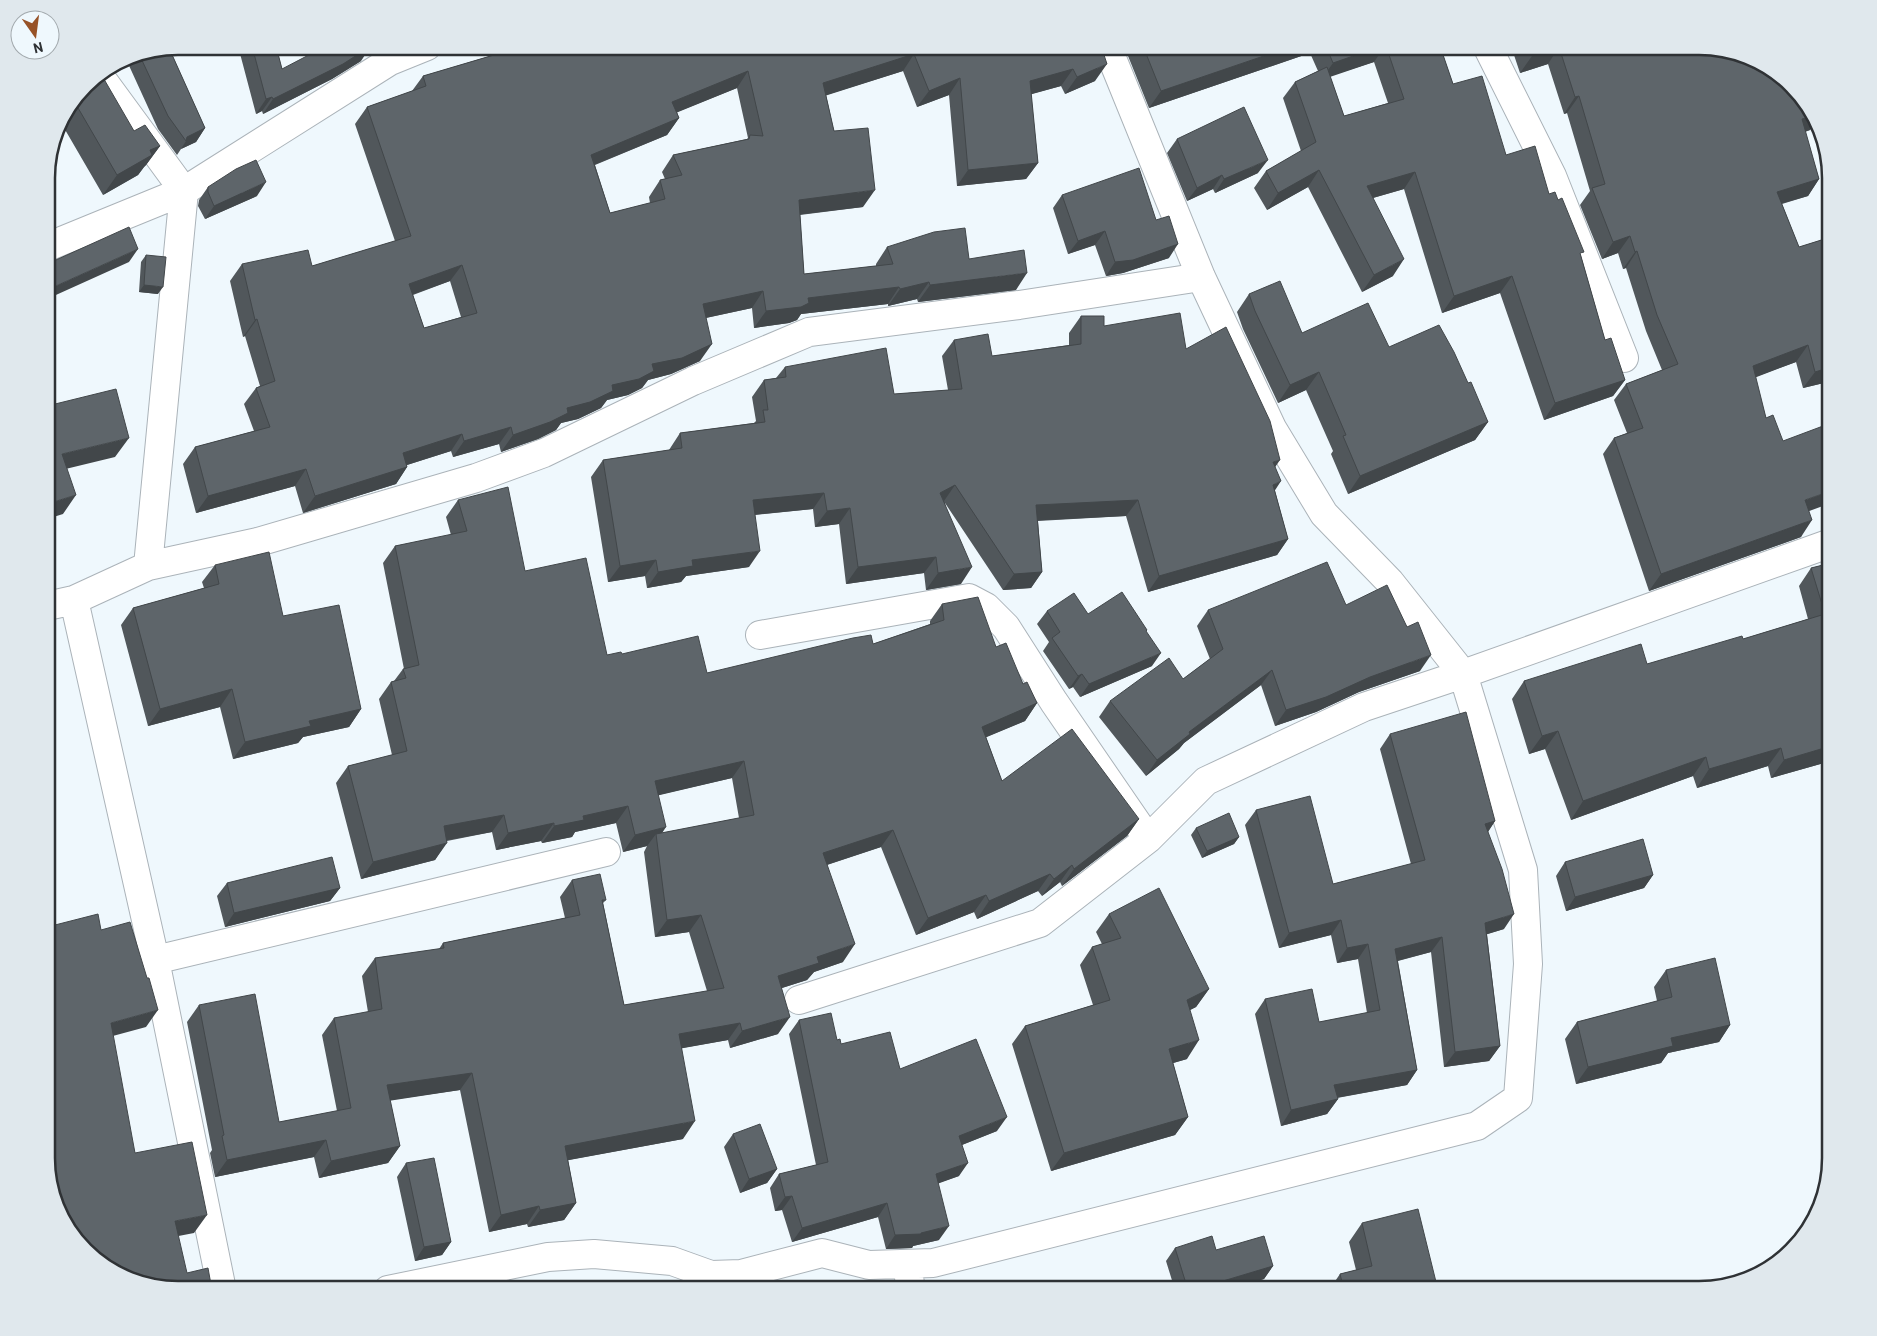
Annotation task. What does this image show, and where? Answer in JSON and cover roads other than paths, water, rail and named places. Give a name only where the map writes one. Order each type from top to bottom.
[{"type":"street","points":[[55,243],[184,191],[386,55]]},
{"type":"street","points":[[432,1281],[548,1257],[594,1254],[672,1261],[711,1275],[741,1274],[822,1253],[909,1277],[933,1263],[1477,1126],[1518,1098],[1528,964],[1523,870],[1463,674],[1390,582],[1324,514],[1272,428],[1200,277],[1111,55]]},
{"type":"street","points":[[1492,55],[1552,176],[1624,358]]},
{"type":"street","points":[[103,80],[184,191],[148,566]]},
{"type":"street","points":[[55,604],[74,600],[148,566],[258,542],[476,478],[544,453],[693,381],[809,332],[1019,305],[1200,277]]},
{"type":"street","points":[[799,1000],[1040,923],[1148,839],[1206,781],[1364,707],[1463,674],[1822,546]]},
{"type":"street","points":[[760,635],[969,598],[986,607],[1006,628],[1148,839]]},
{"type":"street","points":[[74,600],[155,960],[220,1281]]},
{"type":"street","points":[[155,960],[606,852]]}]
